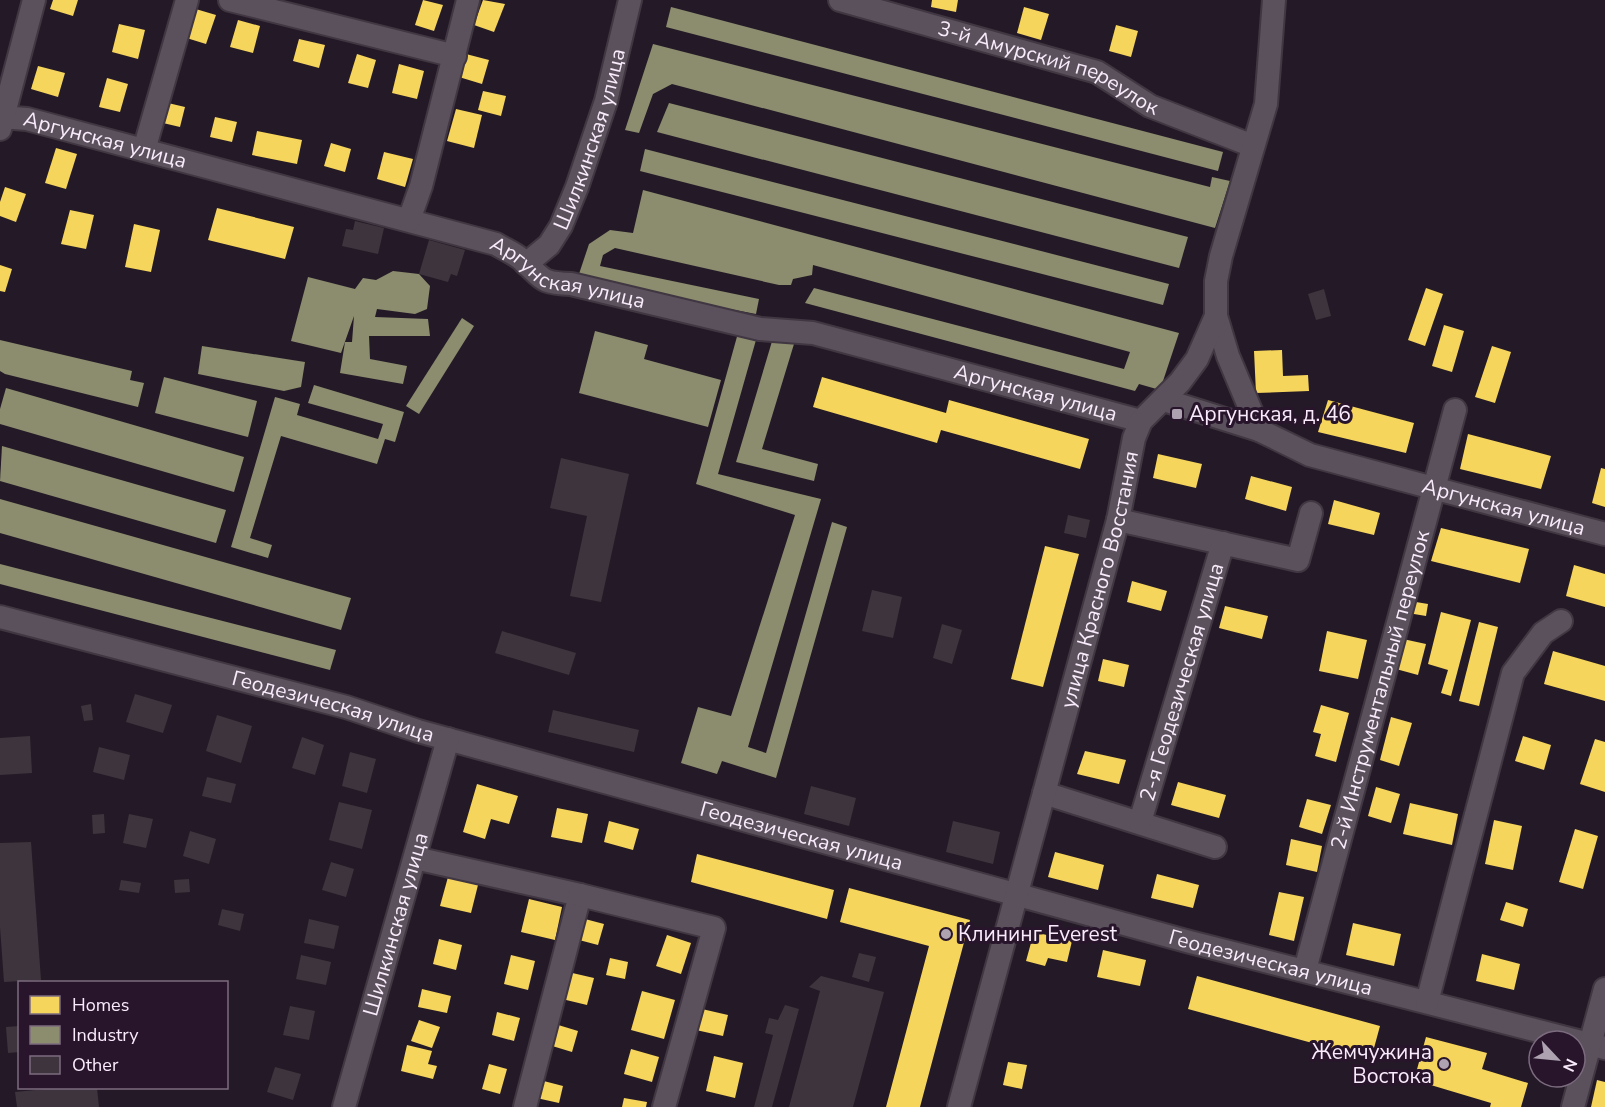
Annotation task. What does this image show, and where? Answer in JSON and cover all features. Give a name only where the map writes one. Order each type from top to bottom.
[{"type":"street","points":[[1,121],[34,0]]},
{"type":"street","points":[[144,150],[187,0]]},
{"type":"street","points":[[230,0],[455,56]]},
{"type":"street","points":[[409,220],[422,186],[468,0]]},
{"type":"street","name":"Шилкинская улица","points":[[526,264],[549,245],[561,226],[577,188],[606,101],[630,0]]},
{"type":"street","name":"3-й Амурский переулок","points":[[840,0],[1097,72],[1150,106],[1253,146]]},
{"type":"street","name":"улица Красного Восстания","points":[[959,1107],[1118,520],[1134,438],[1141,421],[1164,400],[1197,359],[1216,316],[1216,281],[1221,256],[1266,104],[1274,0]]},
{"type":"street","name":"Аргунская улица","points":[[1,121],[27,119],[496,244],[526,264],[536,276],[552,284],[571,284],[760,329],[813,333],[1141,421]]},
{"type":"street","points":[[1216,316],[1228,356],[1259,430]]},
{"type":"street","name":"Аргунская улица","points":[[1164,400],[1259,430],[1311,456],[1605,534]]},
{"type":"street","name":"2-й Инструментальный переулок","points":[[1305,970],[1455,410]]},
{"type":"street","points":[[1118,520],[1298,560],[1311,513]]},
{"type":"street","name":"2-я Геодезическая улица","points":[[1140,822],[1223,543]]},
{"type":"street","name":"Геодезическая улица","points":[[0,617],[346,707],[448,739],[1190,942],[1598,1046]]},
{"type":"street","points":[[1427,1002],[1513,673],[1543,633],[1561,621]]},
{"type":"street","name":"Шилкинская улица","points":[[344,1107],[448,739]]},
{"type":"street","points":[[1044,793],[1215,847]]},
{"type":"street","points":[[415,858],[714,928],[664,1107]]},
{"type":"street","points":[[525,1107],[580,895]]},
{"type":"street","points":[[1573,1107],[1598,1046],[1605,989]]},
{"type":"building: Homes","points":[[53,0],[78,0],[73,16],[50,9]]},
{"type":"building: Homes","points":[[423,0],[443,5],[434,31],[415,25]]},
{"type":"building: Homes","points":[[483,0],[505,4],[494,32],[474,25]]},
{"type":"building: Homes","points":[[932,0],[958,0],[956,12],[931,7]]},
{"type":"building: Homes","points":[[189,7],[216,15],[206,44],[180,36]]},
{"type":"building: Homes","points":[[1024,7],[1049,14],[1041,40],[1017,33]]},
{"type":"building: Homes","points":[[238,20],[260,26],[253,53],[230,47]]},
{"type":"building: Homes","points":[[119,24],[145,30],[138,59],[112,52]]},
{"type":"building: Homes","points":[[1116,25],[1138,31],[1131,57],[1109,51]]},
{"type":"building: Homes","points":[[299,39],[325,45],[319,68],[293,61]]},
{"type":"building: Homes","points":[[357,54],[376,60],[368,88],[348,83]]},
{"type":"building: Homes","points":[[466,54],[489,60],[482,84],[459,77]]},
{"type":"building: Homes","points":[[399,64],[424,71],[417,99],[392,93]]},
{"type":"building: Homes","points":[[38,66],[65,73],[58,97],[31,89]]},
{"type":"building: Homes","points":[[107,78],[128,84],[120,112],[99,107]]},
{"type":"building: Homes","points":[[483,91],[506,96],[501,116],[478,110]]},
{"type":"building: Homes","points":[[168,103],[185,107],[180,127],[163,123]]},
{"type":"building: Homes","points":[[456,109],[482,115],[474,148],[447,141]]},
{"type":"building: Homes","points":[[215,117],[237,122],[232,142],[210,137]]},
{"type":"building: Homes","points":[[257,131],[302,140],[297,164],[252,155]]},
{"type":"building: Homes","points":[[331,143],[351,149],[345,172],[324,166]]},
{"type":"building: Homes","points":[[56,148],[77,154],[66,189],[45,183]]},
{"type":"building: Homes","points":[[384,152],[413,159],[405,187],[377,179]]},
{"type":"building: Homes","points":[[5,187],[26,194],[16,222],[0,216],[0,202]]},
{"type":"building: Homes","points":[[217,208],[294,227],[285,259],[208,240]]},
{"type":"building: Homes","points":[[70,210],[94,215],[86,249],[61,244]]},
{"type":"building: Homes","points":[[134,224],[160,230],[151,272],[125,267]]},
{"type":"building: Homes","points":[[0,265],[12,269],[5,292],[0,291]]},
{"type":"building: Homes","points":[[1426,288],[1443,294],[1425,346],[1408,340]]},
{"type":"building: Homes","points":[[1444,325],[1464,331],[1452,372],[1432,366]]},
{"type":"building: Homes","points":[[1492,346],[1511,352],[1495,403],[1475,397]]},
{"type":"building: Homes","points":[[1282,350],[1283,376],[1308,375],[1309,391],[1256,393],[1254,351]]},
{"type":"building: Homes","points":[[822,377],[946,413],[949,400],[1089,439],[1080,469],[941,430],[937,443],[813,407]]},
{"type":"building: Homes","points":[[1328,400],[1414,423],[1406,453],[1318,432]]},
{"type":"building: Homes","points":[[1468,434],[1551,456],[1541,489],[1460,469]]},
{"type":"building: Homes","points":[[1158,454],[1202,464],[1196,488],[1153,478]]},
{"type":"building: Homes","points":[[1601,468],[1605,469],[1605,507],[1592,503]]},
{"type":"building: Homes","points":[[1251,476],[1292,487],[1286,511],[1245,499]]},
{"type":"building: Homes","points":[[1334,500],[1380,513],[1374,535],[1328,524]]},
{"type":"building: Homes","points":[[1441,528],[1529,549],[1520,583],[1431,561]]},
{"type":"building: Homes","points":[[1045,546],[1079,554],[1043,687],[1011,679]]},
{"type":"building: Homes","points":[[1574,565],[1605,574],[1605,607],[1566,596]]},
{"type":"building: Homes","points":[[1132,581],[1167,591],[1161,611],[1127,602]]},
{"type":"building: Homes","points":[[1410,601],[1428,604],[1426,616],[1408,613]]},
{"type":"building: Homes","points":[[1225,606],[1268,616],[1262,639],[1219,628]]},
{"type":"building: Homes","points":[[1441,612],[1471,620],[1451,696],[1441,693],[1448,670],[1428,664]]},
{"type":"building: Homes","points":[[1479,622],[1498,627],[1479,706],[1459,701]]},
{"type":"building: Homes","points":[[1327,631],[1367,640],[1358,679],[1319,671]]},
{"type":"building: Homes","points":[[1403,639],[1426,644],[1418,675],[1396,669]]},
{"type":"building: Homes","points":[[1553,651],[1605,666],[1605,701],[1544,684]]},
{"type":"building: Homes","points":[[1103,659],[1129,665],[1124,687],[1098,681]]},
{"type":"building: Homes","points":[[1321,705],[1349,713],[1336,762],[1315,756],[1321,734],[1313,732]]},
{"type":"building: Homes","points":[[1391,717],[1412,723],[1399,766],[1380,760]]},
{"type":"building: Homes","points":[[1523,736],[1551,745],[1544,770],[1515,761]]},
{"type":"building: Homes","points":[[1595,739],[1605,742],[1605,792],[1580,784]]},
{"type":"building: Homes","points":[[1085,751],[1126,760],[1119,784],[1077,774]]},
{"type":"building: Homes","points":[[1178,782],[1226,795],[1219,818],[1171,805]]},
{"type":"building: Homes","points":[[477,784],[518,796],[509,824],[491,819],[485,839],[463,832]]},
{"type":"building: Homes","points":[[1376,787],[1400,794],[1391,823],[1368,816]]},
{"type":"building: Homes","points":[[1307,799],[1331,805],[1322,834],[1299,827]]},
{"type":"building: Homes","points":[[1410,803],[1458,814],[1452,845],[1403,834]]},
{"type":"building: Homes","points":[[557,808],[588,814],[582,843],[551,837]]},
{"type":"building: Homes","points":[[1494,820],[1522,826],[1513,870],[1485,864]]},
{"type":"building: Homes","points":[[609,821],[639,829],[633,850],[604,842]]},
{"type":"building: Homes","points":[[1575,829],[1598,836],[1583,889],[1559,882]]},
{"type":"building: Homes","points":[[1291,839],[1322,846],[1317,872],[1286,865]]},
{"type":"building: Homes","points":[[1055,852],[1104,865],[1098,890],[1048,877]]},
{"type":"building: Homes","points":[[697,854],[834,890],[827,919],[691,882]]},
{"type":"building: Homes","points":[[1157,874],[1199,885],[1193,908],[1151,898]]},
{"type":"building: Homes","points":[[448,877],[478,885],[471,913],[440,906]]},
{"type":"building: Homes","points":[[849,888],[970,920],[920,1107],[886,1107],[929,946],[840,922]]},
{"type":"building: Homes","points":[[1279,892],[1304,897],[1294,941],[1269,935]]},
{"type":"building: Homes","points":[[529,899],[562,907],[555,940],[521,932]]},
{"type":"building: Homes","points":[[1506,902],[1528,909],[1523,927],[1500,920]]},
{"type":"building: Homes","points":[[585,919],[604,924],[598,945],[579,940]]},
{"type":"building: Homes","points":[[1353,923],[1401,934],[1394,966],[1346,955]]},
{"type":"building: Homes","points":[[1034,932],[1072,941],[1067,962],[1048,958],[1045,966],[1026,961]]},
{"type":"building: Homes","points":[[667,935],[691,943],[681,974],[656,966]]},
{"type":"building: Homes","points":[[439,939],[462,945],[456,970],[433,964]]},
{"type":"building: Homes","points":[[1103,950],[1146,960],[1140,986],[1097,977]]},
{"type":"building: Homes","points":[[1482,954],[1520,964],[1514,990],[1476,981]]},
{"type":"building: Homes","points":[[511,955],[535,961],[528,990],[504,984]]},
{"type":"building: Homes","points":[[610,958],[628,962],[625,979],[606,975]]},
{"type":"building: Homes","points":[[568,972],[594,978],[587,1005],[562,999]]},
{"type":"building: Homes","points":[[1197,976],[1380,1026],[1371,1059],[1188,1009]]},
{"type":"building: Homes","points":[[422,989],[451,996],[447,1013],[418,1007]]},
{"type":"building: Homes","points":[[642,991],[675,1000],[664,1039],[631,1030]]},
{"type":"building: Homes","points":[[702,1009],[728,1015],[723,1036],[696,1030]]},
{"type":"building: Homes","points":[[497,1012],[520,1018],[514,1041],[492,1035]]},
{"type":"building: Homes","points":[[419,1020],[440,1027],[432,1048],[411,1041]]},
{"type":"building: Homes","points":[[555,1024],[578,1031],[572,1052],[549,1045]]},
{"type":"building: Homes","points":[[1426,1037],[1487,1053],[1482,1069],[1527,1083],[1527,1086],[1521,1107],[1490,1107],[1491,1103],[1414,1080]]},
{"type":"building: Homes","points":[[407,1045],[432,1051],[428,1064],[437,1066],[433,1079],[401,1071]]},
{"type":"building: Homes","points":[[631,1049],[659,1057],[652,1082],[624,1074]]},
{"type":"building: Homes","points":[[714,1056],[743,1063],[735,1098],[706,1091]]},
{"type":"building: Homes","points":[[1008,1062],[1027,1065],[1022,1089],[1003,1085]]},
{"type":"building: Homes","points":[[489,1064],[507,1069],[500,1094],[482,1089]]},
{"type":"building: Homes","points":[[536,1079],[563,1086],[559,1103],[532,1097]]},
{"type":"building: Homes","points":[[1597,1080],[1605,1082],[1605,1107],[1591,1107]]},
{"type":"building: Homes","points":[[624,1098],[647,1102],[646,1107],[622,1107]]},
{"type":"building: Industry","points":[[671,7],[1223,152],[1218,171],[666,27]]},
{"type":"building: Industry","points":[[653,44],[1210,187],[1212,177],[1230,181],[1215,228],[672,84],[653,94],[639,133],[625,130]]},
{"type":"building: Industry","points":[[669,103],[1188,237],[1179,268],[657,132]]},
{"type":"building: Industry","points":[[645,149],[1169,284],[1163,305],[640,171]]},
{"type":"building: Industry","points":[[643,190],[1179,333],[1160,390],[1139,384],[1135,391],[805,303],[814,288],[1124,369],[1130,352],[813,265],[812,275],[793,279],[791,285],[779,285],[615,248],[603,255],[600,266],[759,299],[756,314],[577,280],[589,244],[610,230],[633,233]]},
{"type":"building: Industry","points":[[393,271],[419,274],[430,286],[427,309],[415,314],[377,309],[375,317],[428,319],[430,336],[369,336],[370,359],[407,366],[403,384],[340,373],[345,342],[352,342],[354,316],[341,353],[291,341],[308,277],[355,289],[363,278],[376,280]]},
{"type":"building: Industry","points":[[462,318],[474,326],[419,414],[406,406]]},
{"type":"building: Industry","points":[[595,331],[648,345],[644,359],[721,380],[708,427],[579,393]]},
{"type":"building: Industry","points":[[738,333],[756,340],[718,474],[821,499],[748,747],[766,753],[832,522],[847,527],[776,778],[722,761],[717,774],[681,763],[698,707],[731,716],[795,515],[696,484]]},
{"type":"building: Industry","points":[[773,338],[794,344],[762,449],[818,464],[814,481],[736,462]]},
{"type":"building: Industry","points":[[0,340],[132,371],[130,380],[144,383],[138,407],[5,374],[0,371]]},
{"type":"building: Industry","points":[[202,346],[305,362],[301,387],[284,391],[198,374]]},
{"type":"building: Industry","points":[[164,377],[257,401],[248,437],[155,413]]},
{"type":"building: Industry","points":[[314,385],[404,412],[395,442],[385,439],[377,464],[281,436],[250,538],[272,545],[268,558],[231,547],[275,397],[300,404],[297,415],[378,439],[383,424],[308,403]]},
{"type":"building: Industry","points":[[6,388],[244,457],[234,492],[0,424],[0,409]]},
{"type":"building: Industry","points":[[2,446],[226,510],[216,543],[0,481]]},
{"type":"building: Industry","points":[[0,499],[351,598],[341,630],[0,533]]},
{"type":"building: Industry","points":[[0,564],[336,650],[330,670],[0,584]]},
{"type":"building: Other","points":[[355,221],[384,228],[378,254],[342,246],[346,229],[353,230]]},
{"type":"building: Other","points":[[429,240],[465,250],[457,276],[451,274],[448,282],[419,274]]},
{"type":"building: Other","points":[[1324,289],[1331,316],[1316,320],[1308,294]]},
{"type":"building: Other","points":[[561,458],[629,474],[601,602],[570,596],[587,516],[550,508]]},
{"type":"building: Other","points":[[1068,515],[1090,520],[1086,538],[1064,533]]},
{"type":"building: Other","points":[[872,590],[902,597],[893,638],[862,631]]},
{"type":"building: Other","points":[[942,624],[962,630],[952,664],[933,658]]},
{"type":"building: Other","points":[[502,631],[576,653],[569,675],[495,653]]},
{"type":"building: Other","points":[[135,694],[172,705],[163,733],[126,722]]},
{"type":"building: Other","points":[[91,704],[93,720],[84,721],[81,706]]},
{"type":"building: Other","points":[[553,710],[639,730],[634,752],[548,732]]},
{"type":"building: Other","points":[[217,715],[252,726],[241,763],[206,751]]},
{"type":"building: Other","points":[[30,736],[32,773],[0,775],[0,738]]},
{"type":"building: Other","points":[[302,737],[324,745],[315,775],[292,768]]},
{"type":"building: Other","points":[[99,747],[130,755],[124,780],[93,772]]},
{"type":"building: Other","points":[[350,752],[376,759],[367,793],[342,786]]},
{"type":"building: Other","points":[[207,777],[236,784],[231,803],[202,796]]},
{"type":"building: Other","points":[[811,786],[856,798],[849,826],[804,814]]},
{"type":"building: Other","points":[[339,802],[372,810],[362,849],[329,840]]},
{"type":"building: Other","points":[[104,814],[105,833],[93,834],[92,815]]},
{"type":"building: Other","points":[[129,814],[153,819],[146,848],[123,843]]},
{"type":"building: Other","points":[[953,821],[1000,832],[993,864],[946,852]]},
{"type":"building: Other","points":[[190,831],[216,839],[209,864],[183,856]]},
{"type":"building: Other","points":[[31,842],[41,980],[4,982],[0,927],[0,843]]},
{"type":"building: Other","points":[[331,862],[354,869],[346,897],[322,890]]},
{"type":"building: Other","points":[[189,879],[190,892],[175,893],[174,880]]},
{"type":"building: Other","points":[[121,880],[141,883],[139,893],[119,890]]},
{"type":"building: Other","points":[[222,909],[244,914],[240,931],[218,925]]},
{"type":"building: Other","points":[[309,919],[339,926],[334,949],[304,943]]},
{"type":"building: Other","points":[[859,953],[876,957],[869,982],[852,977]]},
{"type":"building: Other","points":[[301,955],[331,962],[326,985],[296,979]]},
{"type":"building: Other","points":[[821,976],[884,992],[853,1107],[789,1107],[820,991],[809,987]]},
{"type":"building: Other","points":[[785,1005],[799,1009],[772,1107],[754,1107],[773,1035],[765,1033],[769,1018],[778,1020]]},
{"type":"building: Other","points":[[290,1006],[315,1011],[309,1040],[283,1035]]},
{"type":"building: Other","points":[[18,1026],[18,1052],[8,1053],[6,1027]]},
{"type":"building: Other","points":[[275,1067],[301,1074],[293,1100],[267,1092]]},
{"type":"building: Other","points":[[45,1089],[97,1089],[99,1107],[17,1107],[15,1092]]},
{"type":"place","name":"Аргунская, д. 46","points":[[1177,414]]},
{"type":"place","name":"Клининг Everest","points":[[946,934]]},
{"type":"place","name":"Жемчужина Востока","points":[[1444,1064]]}]
